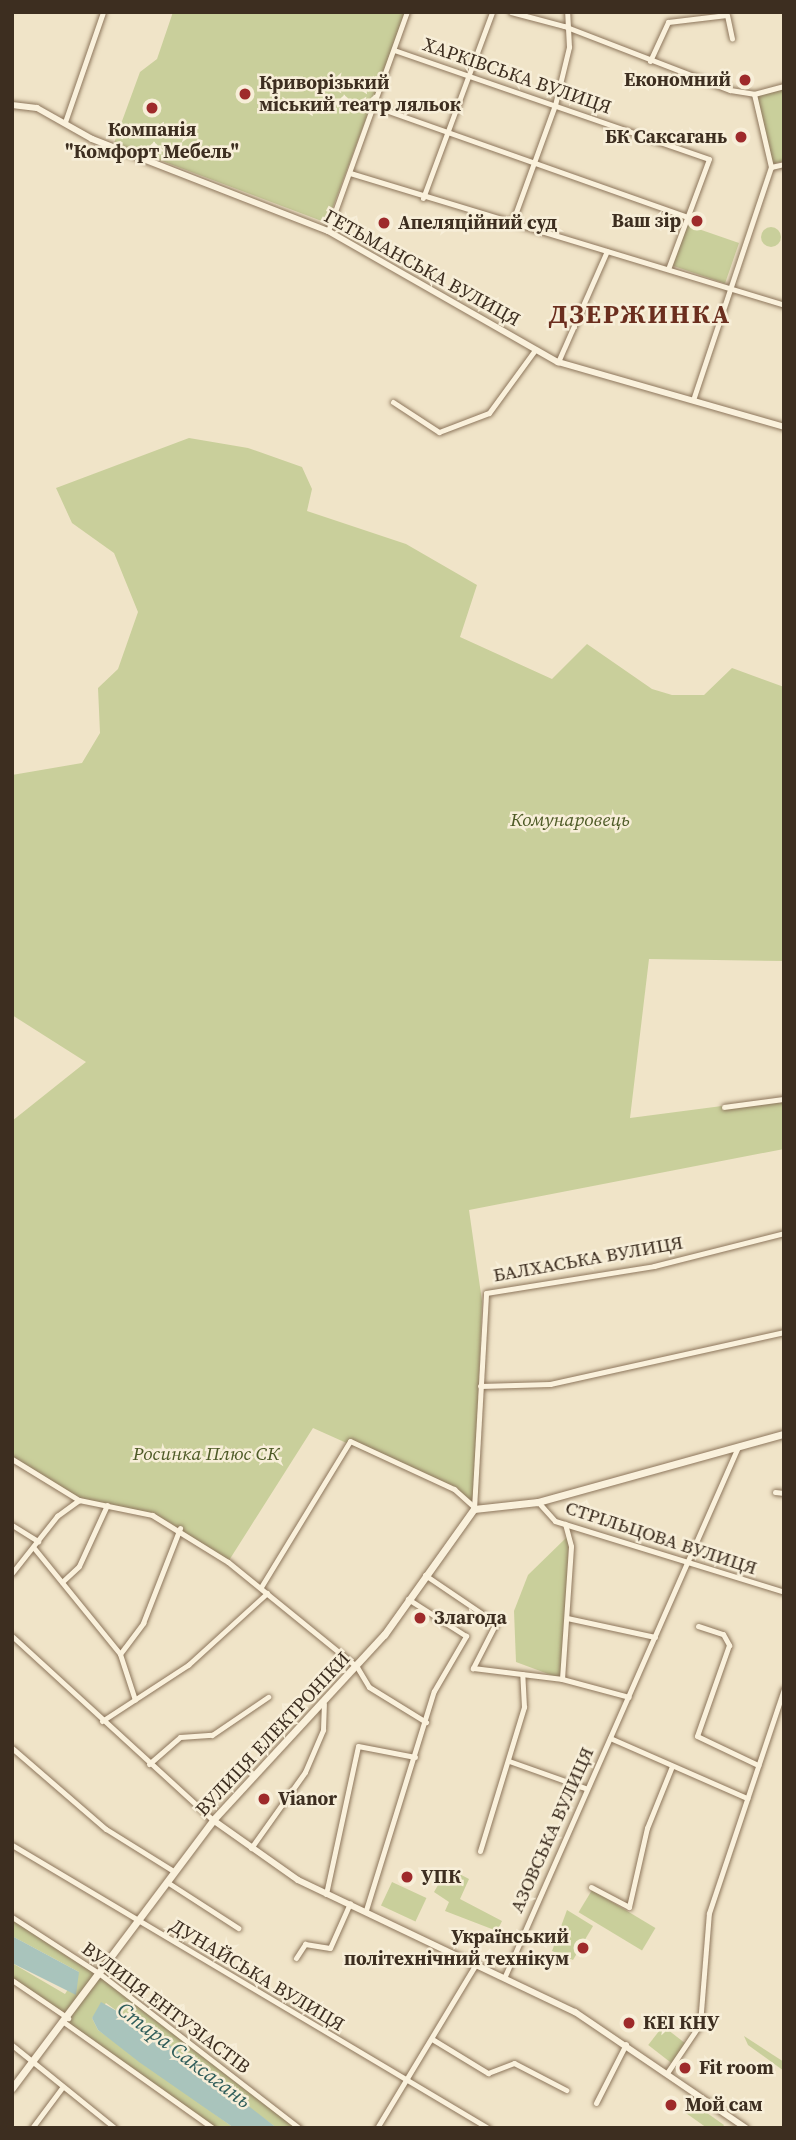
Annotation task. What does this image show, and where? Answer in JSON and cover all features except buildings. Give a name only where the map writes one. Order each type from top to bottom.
[{"type":"main road","points":[[474,1509],[538,1502],[784,1434]]},
{"type":"main road","name":"ВУЛИЦЯ ЕЛЕКТРОНІКИ","points":[[12,2088],[67,2020],[214,1820],[357,1667],[474,1509]]},
{"type":"street","points":[[65,122],[103,12]]},
{"type":"street","points":[[328,231],[407,12]]},
{"type":"street","points":[[423,198],[492,12]]},
{"type":"street","points":[[511,12],[569,28],[650,61],[754,94],[784,86]]},
{"type":"street","points":[[512,223],[555,105],[569,28],[567,12]]},
{"type":"street","points":[[650,61],[668,22],[727,15],[732,38]]},
{"type":"street","name":"ХАРКІВСЬКА ВУЛИЦЯ","points":[[394,50],[709,159],[688,217]]},
{"type":"street","points":[[693,400],[726,286],[771,167],[754,94]]},
{"type":"street","name":"ГЕТЬМАНСЬКА ВУЛИЦЯ","points":[[12,106],[37,108],[92,139],[328,231],[558,362],[784,427]]},
{"type":"street","points":[[374,106],[688,217],[668,269]]},
{"type":"street","points":[[771,167],[784,164]]},
{"type":"street","points":[[350,173],[423,198],[784,305]]},
{"type":"street","points":[[558,362],[607,251]]},
{"type":"street","points":[[393,402],[439,432],[489,413],[534,350]]},
{"type":"street","points":[[724,1107],[784,1099]]},
{"type":"street","name":"БАЛХАСЬКА ВУЛИЦЯ","points":[[474,1509],[486,1293],[654,1266],[784,1233]]},
{"type":"street","points":[[480,1387],[550,1384],[784,1332]]},
{"type":"street","points":[[261,1587],[350,1441],[454,1489],[474,1509]]},
{"type":"street","name":"АЗОВСЬКА ВУЛИЦЯ","points":[[505,1976],[584,1788],[629,1697],[738,1447]]},
{"type":"street","points":[[12,1459],[79,1500],[107,1505],[180,1528],[261,1587],[357,1667],[369,1688],[426,1722]]},
{"type":"street","points":[[775,1492],[784,1493]]},
{"type":"street","points":[[12,1573],[38,1541],[79,1500]]},
{"type":"street","name":"СТРІЛЬЦОВА ВУЛИЦЯ","points":[[538,1502],[547,1517],[565,1524],[688,1565],[784,1592]]},
{"type":"street","points":[[61,1582],[79,1566],[107,1505]]},
{"type":"street","points":[[562,1679],[571,1546],[565,1524]]},
{"type":"street","points":[[12,1525],[38,1541]]},
{"type":"street","points":[[120,1654],[143,1623],[180,1528]]},
{"type":"street","points":[[34,1548],[120,1654],[135,1700]]},
{"type":"street","points":[[425,1575],[496,1623],[473,1668],[562,1679],[629,1697]]},
{"type":"street","points":[[102,1721],[188,1665],[267,1592]]},
{"type":"street","points":[[366,1910],[442,1670],[466,1636],[408,1599]]},
{"type":"street","points":[[567,1618],[655,1637]]},
{"type":"street","points":[[698,1626],[723,1634],[729,1645],[697,1736],[758,1765]]},
{"type":"street","points":[[12,1636],[15,1644],[149,1764],[251,1848],[326,1894],[366,1910],[505,1976],[625,2045],[746,2128]]},
{"type":"street","points":[[480,1851],[509,1762],[527,1691],[522,1674]]},
{"type":"street","points":[[667,2073],[700,2024],[709,1913],[784,1689]]},
{"type":"street","points":[[149,1764],[180,1737],[212,1735],[268,1697]]},
{"type":"street","points":[[251,1848],[305,1772],[323,1730],[324,1704]]},
{"type":"street","points":[[610,1738],[747,1798]]},
{"type":"street","points":[[326,1894],[358,1746],[415,1757]]},
{"type":"street","points":[[12,1748],[106,1829],[175,1872]]},
{"type":"street","points":[[509,1762],[584,1788]]},
{"type":"street","points":[[591,1887],[629,1907],[647,1828],[672,1766]]},
{"type":"street","name":"ДУНАЙСЬКА ВУЛИЦЯ","points":[[12,1845],[404,2082],[488,2128]]},
{"type":"street","points":[[167,1882],[238,1928]]},
{"type":"street","points":[[296,1958],[305,1944],[330,1948],[350,1903]]},
{"type":"street","name":"ВУЛИЦЯ ЕНТУЗІАСТІВ","points":[[12,1917],[299,2128]]},
{"type":"street","points":[[377,2128],[477,1962]]},
{"type":"street","points":[[12,1980],[214,2128]]},
{"type":"street","points":[[432,2039],[488,2073],[514,2063],[566,2090]]},
{"type":"street","points":[[12,2045],[35,2061],[61,2089],[116,2128]]},
{"type":"street","points":[[596,2103],[625,2045]]},
{"type":"street","points":[[32,2128],[61,2089]]},
{"type":"green space","points":[[173,12],[406,12],[327,223],[114,143],[140,72],[157,59]]},
{"type":"green space","points":[[784,88],[784,161],[772,164],[755,95]]},
{"type":"green space","points":[[687,225],[739,243],[725,284],[673,266]]},
{"type":"green space","points":[[767,227],[775,227],[781,237],[775,247],[767,247],[761,241],[761,233]]},
{"type":"green space","points":[[189,438],[248,448],[302,467],[312,489],[307,511],[406,544],[477,585],[460,637],[552,679],[587,644],[652,689],[672,695],[704,695],[732,668],[784,687],[784,961],[649,959],[630,1118],[784,1098],[784,1149],[469,1210],[482,1301],[474,1509],[465,1496],[313,1428],[228,1562],[169,1522],[79,1500],[12,1459],[12,1121],[86,1062],[12,1015],[12,775],[82,763],[100,733],[98,688],[118,669],[138,612],[114,553],[72,523],[56,488]]},
{"type":"green space","points":[[569,1535],[563,1667],[559,1678],[516,1662],[514,1611],[528,1575]]},
{"type":"green space","points":[[448,1868],[469,1879],[460,1899],[502,1921],[497,1931],[445,1911],[449,1902],[434,1892]]},
{"type":"green space","points":[[392,1882],[426,1898],[415,1922],[381,1906]]},
{"type":"green space","points":[[592,1890],[655,1928],[642,1950],[579,1912]]},
{"type":"green space","points":[[567,1910],[593,1926],[573,1960],[552,1951]]},
{"type":"green space","points":[[12,1917],[100,1974],[299,2128],[277,2128],[106,2003],[92,2018],[98,2030],[234,2128],[213,2128],[71,2027],[68,2018],[12,1980],[12,1963],[65,1994],[79,1972],[12,1936]]},
{"type":"green space","points":[[663,2026],[687,2045],[673,2064],[648,2045]]},
{"type":"green space","points":[[744,2036],[784,2062],[784,2071],[748,2045]]},
{"type":"green space","points":[[690,2101],[724,2125],[722,2128],[707,2128],[683,2111]]},
{"type":"water","points":[[12,1936],[79,1972],[76,1995],[12,1963]]},
{"type":"water","points":[[101,2002],[150,2030],[277,2128],[234,2128],[139,2062],[98,2030],[92,2018]]},
{"type":"place","name":"Економний","points":[[745,80]]},
{"type":"place","name":"Криворізький міський театр ляльок","points":[[245,94]]},
{"type":"place","name":"Компанія \"Комфорт Мебель\"","points":[[152,108]]},
{"type":"place","name":"БК Саксагань","points":[[741,137]]},
{"type":"place","name":"Ваш зір","points":[[697,221]]},
{"type":"place","name":"Апеляційний суд","points":[[384,223]]},
{"type":"place","name":"Злагода","points":[[420,1618]]},
{"type":"place","name":"Vianor","points":[[264,1799]]},
{"type":"place","name":"УПК","points":[[407,1877]]},
{"type":"place","name":"Український політехнічний технікум","points":[[583,1948]]},
{"type":"place","name":"КЕІ КНУ","points":[[629,2023]]},
{"type":"place","name":"Fit room","points":[[685,2068]]},
{"type":"place","name":"Мой сам","points":[[671,2105]]},
{"type":"district","name":"ДЗЕРЖИНКА","points":[[640,315]]},
{"type":"park label","name":"Комунаровець","points":[[570,820]]},
{"type":"park label","name":"Росинка Плюс СК","points":[[206,1454]]},
{"type":"water label","name":"Стара Саксагань","points":[[184,2055]]}]
